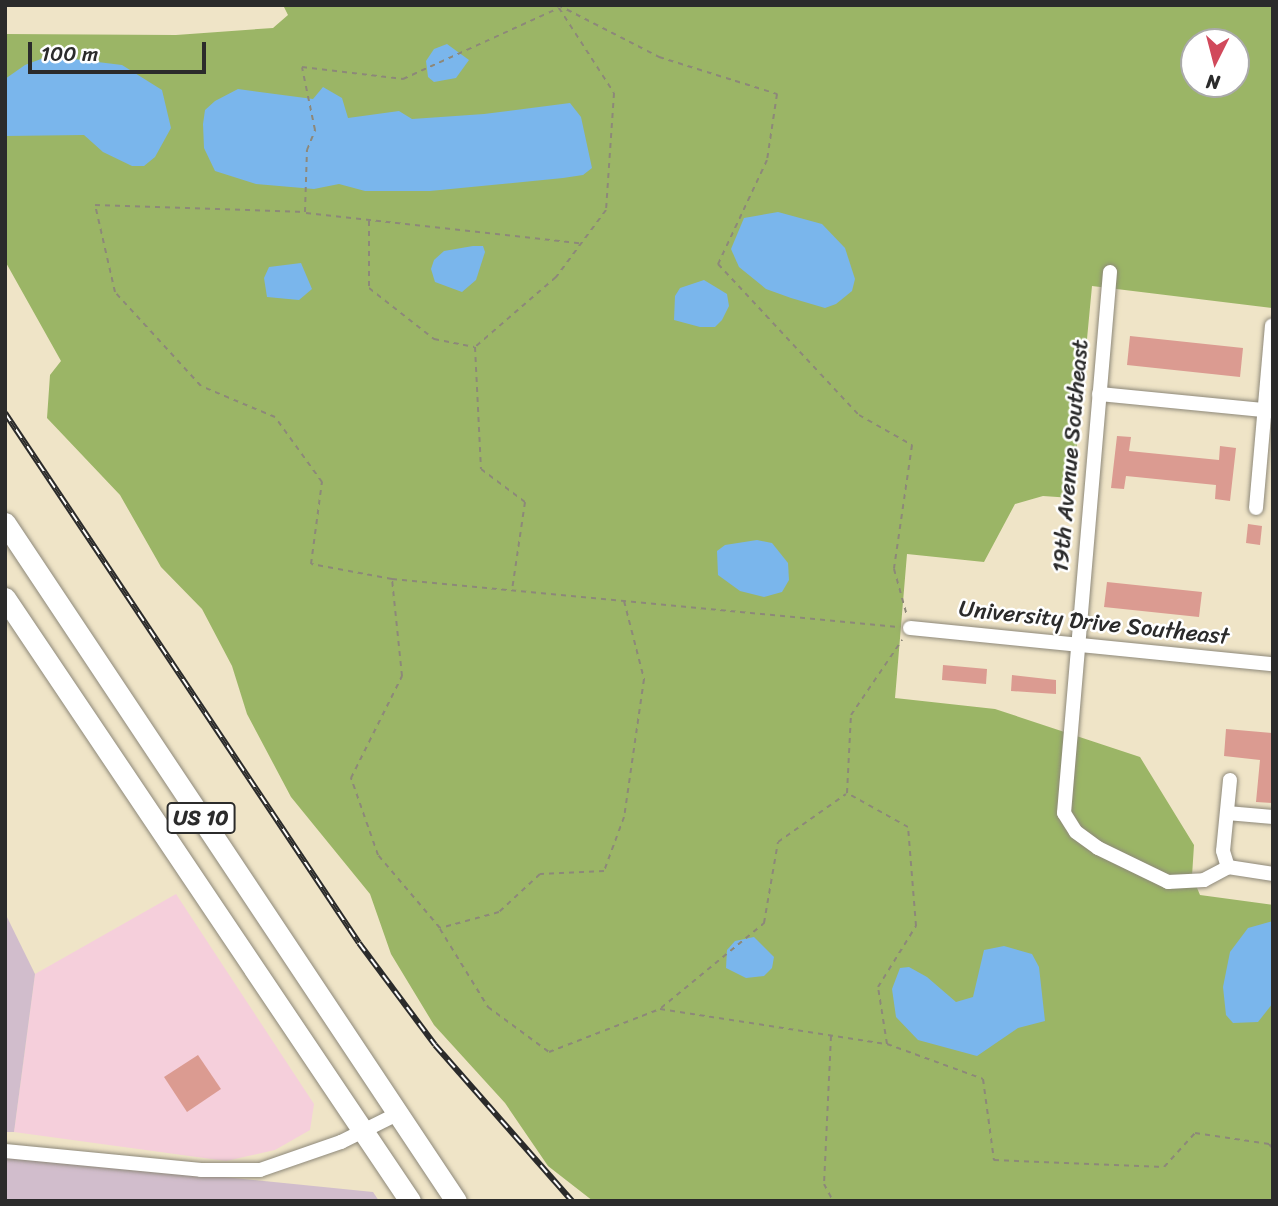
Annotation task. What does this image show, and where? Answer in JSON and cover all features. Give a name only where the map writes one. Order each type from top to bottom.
[{"type":"highway","name":"US 10","points":[[5,523],[456,1201]]},
{"type":"highway","name":"US 10","points":[[5,597],[410,1201]]},
{"type":"street","name":"19th Avenue Southeast","points":[[1110,272],[1064,813],[1069,823],[1098,848],[1168,882],[1203,880],[1228,867]]},
{"type":"street","points":[[1256,508],[1269,411],[1272,326]]},
{"type":"street","points":[[1099,394],[1269,411]]},
{"type":"street","name":"University Drive Southeast","points":[[910,628],[1273,664]]},
{"type":"street","points":[[1230,780],[1223,851],[1228,867],[1273,874]]},
{"type":"street","points":[[1227,813],[1273,817]]},
{"type":"street","points":[[5,1151],[201,1170],[260,1170],[365,1131],[399,1112]]},
{"type":"path","points":[[305,212],[307,150],[315,130],[302,67],[403,79],[558,7]]},
{"type":"path","points":[[475,347],[556,277],[606,210],[614,93],[558,7]]},
{"type":"path","points":[[392,579],[402,677],[351,778],[378,855],[440,928],[488,1007],[550,1052],[660,1009],[764,923],[778,842],[846,793],[852,715],[910,628],[894,569],[912,445],[859,415],[718,264],[767,160],[777,94],[659,57],[558,7]]},
{"type":"path","points":[[581,243],[305,212],[95,205],[115,292],[201,386],[275,417],[322,482],[311,564],[392,579],[910,628]]},
{"type":"path","points":[[369,220],[369,288],[433,338],[475,347]]},
{"type":"path","points":[[475,347],[481,469],[525,502],[512,590]]},
{"type":"path","points":[[440,928],[499,912],[540,874],[604,871],[624,817],[643,679],[624,601]]},
{"type":"path","points":[[846,793],[908,827],[916,926],[878,987],[887,1044]]},
{"type":"path","points":[[660,1009],[887,1044],[983,1079],[993,1160],[1164,1167],[1195,1133],[1269,1144],[1273,1149]]},
{"type":"path","points":[[831,1035],[824,1184],[833,1201]]},
{"type":"shaded area","points":[[176,894],[314,1104],[310,1130],[275,1150],[226,1161],[14,1132],[35,974]]},
{"type":"shaded area","points":[[5,913],[35,974],[14,1132],[5,1132]]},
{"type":"shaded area","points":[[5,1155],[373,1192],[379,1201],[5,1201]]},
{"type":"green space","points":[[283,5],[1273,5],[1273,308],[1092,286],[1072,498],[1043,496],[1015,504],[984,562],[907,554],[895,698],[995,709],[1140,757],[1194,845],[1192,876],[1200,895],[1273,905],[1273,1201],[593,1201],[548,1166],[505,1103],[434,1025],[391,954],[370,894],[291,797],[247,714],[232,666],[202,609],[161,567],[120,495],[47,418],[50,375],[61,361],[5,261],[5,34],[176,35],[273,28],[288,15]]},
{"type":"water","points":[[447,44],[469,60],[456,78],[434,82],[428,77],[426,61],[434,49]]},
{"type":"water","points":[[49,56],[122,65],[162,90],[171,128],[155,157],[144,166],[132,166],[103,152],[84,135],[5,136],[5,79],[25,65]]},
{"type":"water","points":[[323,87],[342,98],[348,118],[399,111],[412,119],[484,114],[570,103],[581,117],[592,168],[583,175],[563,178],[430,191],[365,191],[339,184],[314,189],[256,184],[215,171],[204,148],[203,124],[205,110],[215,101],[238,89],[313,99]]},
{"type":"water","points":[[778,212],[822,224],[845,248],[855,279],[852,291],[836,304],[825,308],[766,289],[739,267],[731,249],[744,218]]},
{"type":"water","points":[[483,246],[485,252],[476,280],[462,292],[435,282],[431,269],[434,260],[444,251]]},
{"type":"water","points":[[301,263],[312,289],[299,300],[267,297],[264,278],[269,267]]},
{"type":"water","points":[[704,280],[727,294],[729,306],[722,320],[715,327],[700,327],[674,320],[675,296],[680,288]]},
{"type":"water","points":[[757,540],[772,543],[788,563],[789,580],[782,592],[764,597],[740,591],[718,575],[717,551],[725,545]]},
{"type":"water","points":[[1273,921],[1273,1003],[1258,1022],[1233,1023],[1226,1015],[1223,987],[1230,952],[1248,928]]},
{"type":"water","points":[[754,937],[774,957],[772,968],[764,976],[746,978],[726,968],[727,950],[735,941]]},
{"type":"water","points":[[1004,946],[1032,954],[1039,967],[1045,1021],[1018,1028],[977,1056],[918,1040],[896,1017],[892,989],[900,968],[909,967],[927,977],[956,1002],[973,997],[984,950]]},
{"type":"building","points":[[1130,336],[1243,348],[1240,377],[1127,365]]},
{"type":"building","points":[[1117,436],[1131,437],[1129,451],[1219,460],[1220,446],[1236,448],[1230,501],[1215,499],[1216,485],[1126,476],[1124,489],[1111,488]]},
{"type":"building","points":[[1248,524],[1262,526],[1260,545],[1246,543]]},
{"type":"building","points":[[1107,582],[1202,592],[1199,617],[1104,607]]},
{"type":"building","points":[[943,665],[987,669],[986,684],[942,680]]},
{"type":"building","points":[[1012,675],[1056,680],[1056,694],[1011,691]]},
{"type":"building","points":[[1226,729],[1273,733],[1273,803],[1256,802],[1260,760],[1224,756]]},
{"type":"building","points":[[198,1055],[221,1089],[187,1112],[164,1077]]},
{"type":"railway","points":[[5,413],[359,943],[435,1045],[572,1201]]}]
